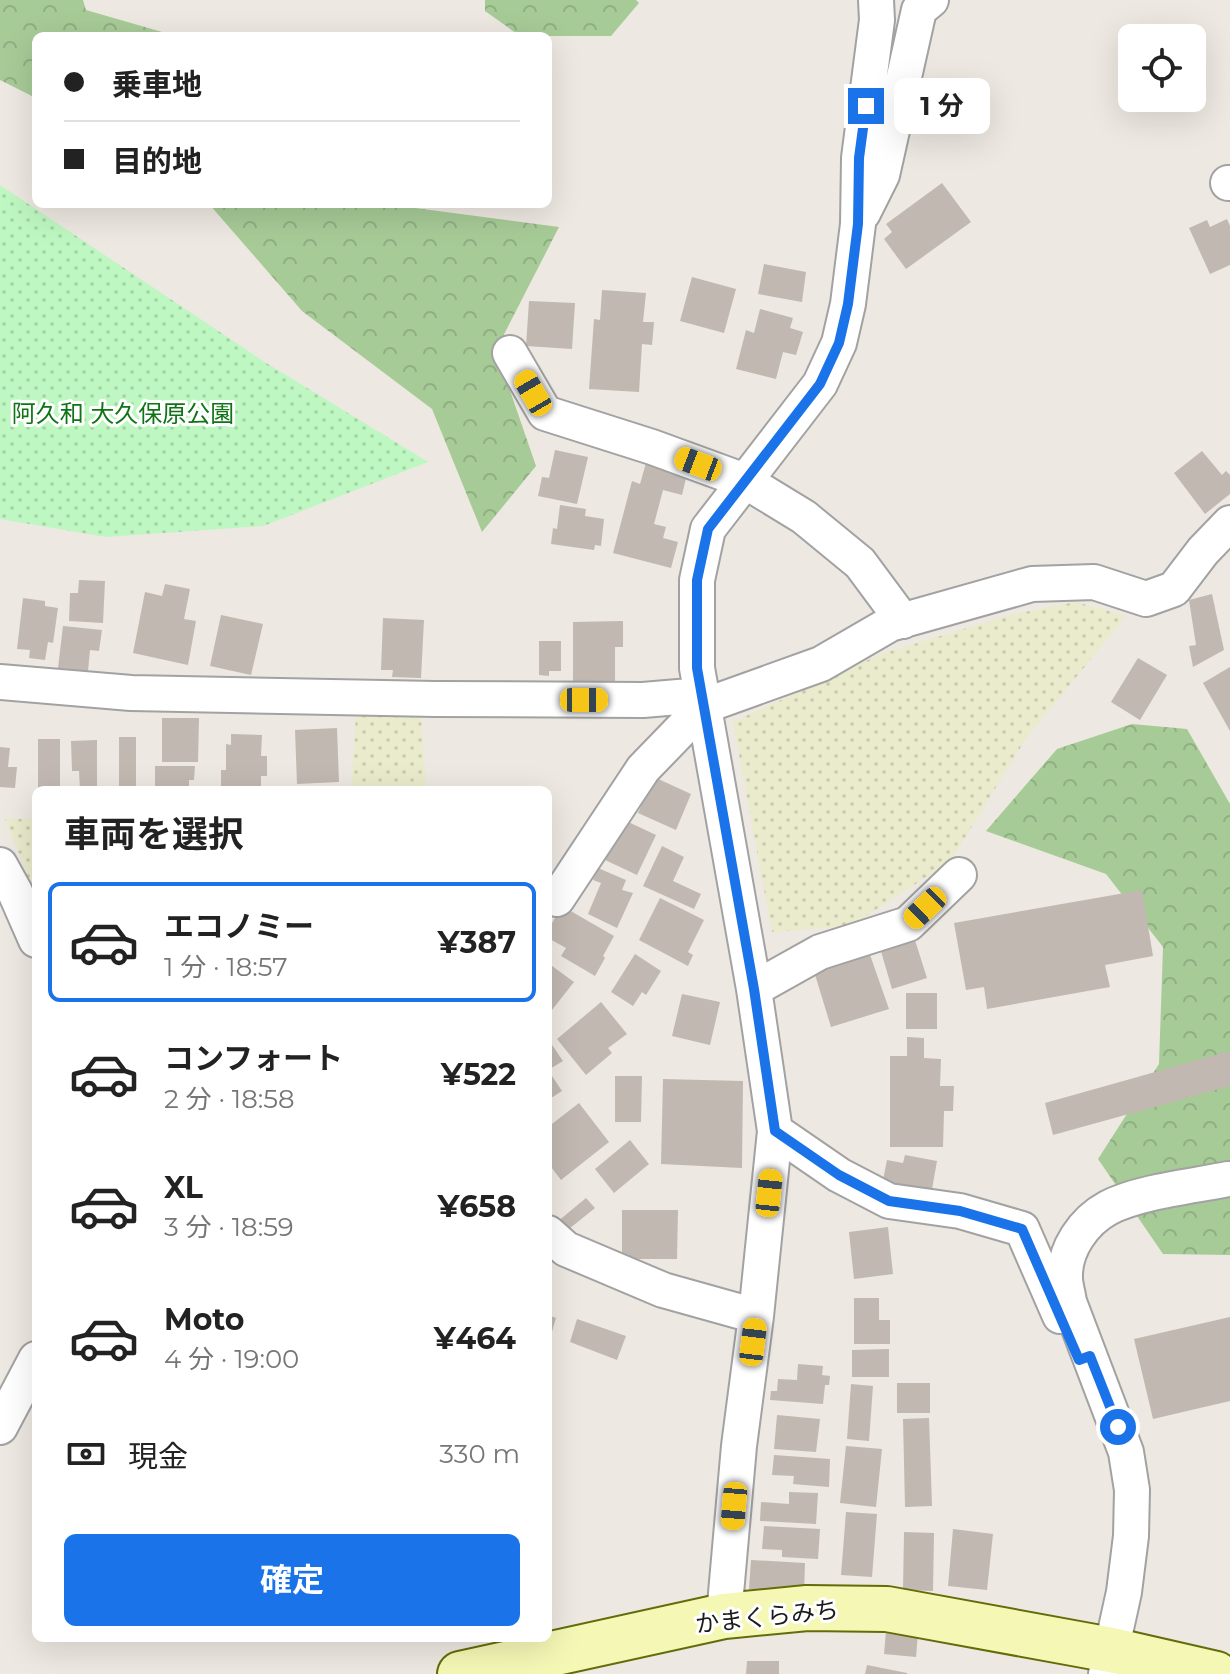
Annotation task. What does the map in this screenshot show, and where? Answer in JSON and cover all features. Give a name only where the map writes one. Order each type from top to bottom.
[{"type":"main road","name":"かまくらみち","points":[[460,1674],[724,1616],[807,1608],[887,1609],[1109,1662],[1216,1674]]},
{"type":"street","points":[[724,1616],[739,1446],[775,1131],[754,989],[697,668],[697,580],[708,529],[820,384],[839,343],[848,304],[858,224],[859,158],[877,20],[876,0]]},
{"type":"street","points":[[858,224],[882,175],[919,10],[931,0]]},
{"type":"street","points":[[510,353],[545,413],[745,481],[804,517],[860,563],[903,621]]},
{"type":"street","points":[[0,682],[119,692],[703,700],[821,664],[890,624],[1032,584],[1094,582],[1146,599],[1174,589],[1203,551],[1230,523]]},
{"type":"street","points":[[557,899],[643,769],[703,700]]},
{"type":"street","points":[[0,865],[32,931]]},
{"type":"street","points":[[754,989],[820,952],[908,924],[959,875]]},
{"type":"street","points":[[775,1131],[839,1175],[889,1201],[960,1211],[1022,1229],[1079,1360],[1090,1356]]},
{"type":"street","points":[[1109,1662],[1124,1592],[1131,1536],[1132,1490],[1126,1452],[1069,1302],[1065,1277],[1069,1249],[1082,1228],[1107,1208],[1138,1197],[1228,1179]]},
{"type":"street","points":[[552,1237],[566,1249],[663,1290],[756,1316]]},
{"type":"street","points":[[0,1427],[32,1367]]},
{"type":"green space","points":[[0,0],[83,0],[86,10],[162,32],[32,32],[32,96],[0,80]]},
{"type":"green space","points":[[485,0],[636,0],[639,3],[611,36],[552,36],[552,32],[514,32],[485,11]]},
{"type":"green space","name":"阿久和 大久保原公園","points":[[0,185],[263,361],[428,462],[263,526],[106,537],[0,519]]},
{"type":"green space","points":[[212,208],[415,208],[559,227],[496,350],[536,466],[482,532],[432,409],[302,311]]},
{"type":"green space","points":[[1076,602],[1126,616],[1025,740],[950,862],[850,926],[772,932],[733,722],[881,654],[1010,615]]},
{"type":"green space","points":[[356,714],[421,716],[426,786],[351,786]]},
{"type":"green space","points":[[1132,724],[1187,729],[1230,804],[1230,1255],[1163,1254],[1098,1159],[1159,1064],[1163,947],[1106,874],[986,831],[1057,749]]},
{"type":"green space","points":[[5,819],[32,819],[32,887]]},
{"type":"building","points":[[942,183],[971,222],[906,269],[884,239],[892,232],[886,224]]},
{"type":"building","points":[[1227,219],[1230,226],[1230,265],[1210,274],[1189,228],[1207,220],[1210,227]]},
{"type":"building","points":[[764,264],[806,272],[802,302],[758,294]]},
{"type":"building","points":[[692,277],[736,289],[724,333],[680,321]]},
{"type":"building","points":[[602,290],[646,293],[643,322],[654,322],[652,345],[642,344],[639,392],[589,389],[594,319],[600,320]]},
{"type":"building","points":[[529,301],[575,303],[572,349],[526,346]]},
{"type":"building","points":[[760,309],[793,318],[790,328],[803,332],[796,355],[783,352],[776,379],[736,369],[746,330],[754,333]]},
{"type":"building","points":[[555,450],[588,457],[577,504],[538,496],[542,477],[549,478]]},
{"type":"building","points":[[1202,451],[1222,475],[1226,471],[1230,475],[1230,494],[1205,514],[1174,473]]},
{"type":"building","points":[[646,463],[687,474],[682,495],[663,490],[654,524],[666,527],[663,538],[678,542],[671,568],[613,553],[632,481],[640,484]]},
{"type":"building","points":[[560,505],[586,509],[585,516],[604,519],[601,546],[595,545],[594,550],[551,544],[553,528],[557,529]]},
{"type":"building","points":[[79,580],[105,581],[103,623],[69,621],[70,593],[78,593]]},
{"type":"building","points":[[165,584],[190,589],[184,619],[196,621],[188,665],[133,653],[145,592],[162,596]]},
{"type":"building","points":[[1212,594],[1224,650],[1193,667],[1189,646],[1196,645],[1189,600]]},
{"type":"building","points":[[23,598],[45,601],[45,606],[58,608],[53,643],[48,642],[45,660],[29,658],[30,650],[17,649]]},
{"type":"building","points":[[221,615],[263,624],[251,675],[210,666]]},
{"type":"building","points":[[383,618],[424,620],[421,678],[392,677],[393,670],[381,670]]},
{"type":"building","points":[[623,621],[623,647],[615,647],[615,681],[573,681],[573,622]]},
{"type":"building","points":[[63,626],[102,630],[99,651],[90,650],[88,671],[58,668]]},
{"type":"building","points":[[539,641],[561,641],[561,671],[549,671],[549,676],[539,675]]},
{"type":"building","points":[[1138,658],[1167,675],[1140,720],[1111,702]]},
{"type":"building","points":[[1230,667],[1230,731],[1203,683]]},
{"type":"building","points":[[162,718],[199,718],[198,762],[162,762]]},
{"type":"building","points":[[337,728],[339,782],[297,784],[295,730]]},
{"type":"building","points":[[231,734],[262,735],[261,756],[267,756],[267,776],[261,776],[261,786],[221,786],[221,770],[226,770],[226,744],[231,745]]},
{"type":"building","points":[[119,737],[136,737],[136,786],[119,786]]},
{"type":"building","points":[[38,739],[60,739],[60,786],[38,786]]},
{"type":"building","points":[[97,740],[97,786],[80,786],[79,771],[72,771],[71,741]]},
{"type":"building","points":[[0,747],[10,748],[8,767],[17,767],[15,788],[0,787]]},
{"type":"building","points":[[155,766],[195,766],[194,780],[189,780],[189,786],[155,786]]},
{"type":"building","points":[[654,777],[691,794],[676,830],[638,813]]},
{"type":"building","points":[[622,819],[656,835],[637,875],[603,859]]},
{"type":"building","points":[[662,846],[684,857],[673,881],[701,894],[694,909],[643,886]]},
{"type":"building","points":[[598,868],[626,880],[622,890],[633,893],[617,928],[588,914],[601,883],[593,880]]},
{"type":"building","points":[[1142,890],[1153,956],[1105,965],[1110,987],[987,1009],[984,987],[966,990],[954,923]]},
{"type":"building","points":[[660,898],[704,920],[688,952],[693,955],[688,966],[639,940]]},
{"type":"building","points":[[562,906],[614,936],[595,976],[561,956],[566,948],[552,940],[552,923]]},
{"type":"building","points":[[914,937],[927,978],[892,989],[880,948]]},
{"type":"building","points":[[869,952],[889,1009],[831,1027],[813,968]]},
{"type":"building","points":[[635,954],[661,971],[646,995],[642,992],[633,1006],[611,992]]},
{"type":"building","points":[[552,966],[574,982],[552,1010]]},
{"type":"building","points":[[906,993],[937,993],[937,1029],[906,1029]]},
{"type":"building","points":[[682,994],[720,1002],[710,1045],[672,1036]]},
{"type":"building","points":[[601,1002],[627,1034],[608,1048],[612,1053],[586,1075],[557,1039]]},
{"type":"building","points":[[907,1037],[924,1038],[924,1058],[941,1059],[940,1086],[954,1086],[953,1111],[944,1111],[943,1147],[890,1147],[890,1056],[907,1056]]},
{"type":"building","points":[[552,1045],[563,1061],[552,1068]]},
{"type":"building","points":[[1230,1051],[1230,1086],[1053,1135],[1045,1103]]},
{"type":"building","points":[[552,1076],[562,1091],[552,1097]]},
{"type":"building","points":[[615,1076],[642,1076],[641,1122],[615,1122]]},
{"type":"building","points":[[663,1079],[743,1081],[742,1168],[661,1164]]},
{"type":"building","points":[[579,1103],[609,1142],[561,1180],[552,1168],[552,1124]]},
{"type":"building","points":[[630,1140],[649,1164],[614,1193],[595,1169]]},
{"type":"building","points":[[905,1155],[937,1161],[931,1195],[882,1185],[887,1160],[903,1163]]},
{"type":"building","points":[[586,1198],[595,1208],[559,1237],[552,1226]]},
{"type":"building","points":[[622,1210],[678,1210],[677,1259],[622,1259]]},
{"type":"building","points":[[888,1227],[893,1274],[854,1279],[849,1232]]},
{"type":"building","points":[[854,1298],[879,1298],[879,1320],[890,1320],[890,1344],[854,1344]]},
{"type":"building","points":[[1230,1317],[1230,1401],[1153,1419],[1134,1339]]},
{"type":"building","points":[[577,1319],[626,1336],[617,1360],[570,1342]]},
{"type":"building","points":[[889,1349],[889,1377],[852,1377],[852,1350]]},
{"type":"building","points":[[798,1364],[823,1366],[822,1375],[830,1376],[829,1385],[825,1385],[823,1404],[770,1400],[771,1391],[777,1391],[778,1379],[797,1380]]},
{"type":"building","points":[[897,1383],[930,1383],[930,1413],[897,1413]]},
{"type":"building","points":[[851,1384],[873,1386],[869,1441],[847,1439]]},
{"type":"building","points":[[777,1415],[820,1419],[816,1452],[774,1449]]},
{"type":"building","points":[[929,1418],[932,1506],[905,1507],[903,1419]]},
{"type":"building","points":[[846,1446],[882,1449],[876,1507],[840,1503]]},
{"type":"building","points":[[774,1455],[830,1459],[829,1487],[793,1484],[794,1476],[772,1475]]},
{"type":"building","points":[[789,1492],[818,1493],[816,1524],[760,1521],[761,1502],[789,1504]]},
{"type":"building","points":[[846,1512],[877,1514],[872,1577],[841,1575]]},
{"type":"building","points":[[764,1526],[820,1529],[818,1559],[782,1557],[782,1550],[762,1549]]},
{"type":"building","points":[[953,1529],[993,1534],[987,1590],[948,1586]]},
{"type":"building","points":[[904,1532],[934,1533],[933,1591],[903,1590]]},
{"type":"building","points":[[751,1560],[805,1563],[804,1592],[749,1589]]},
{"type":"building","points":[[886,1631],[918,1633],[916,1657],[884,1654]]},
{"type":"building","points":[[747,1661],[779,1661],[779,1674],[746,1674]]},
{"type":"building","points":[[867,1665],[907,1673],[907,1674],[865,1674]]},
{"type":"route","points":[[866,106],[859,158],[858,224],[848,304],[839,343],[820,384],[708,529],[697,580],[697,668],[754,989],[775,1131],[839,1175],[889,1201],[960,1211],[1022,1229],[1079,1360],[1090,1356],[1118,1427]]}]
